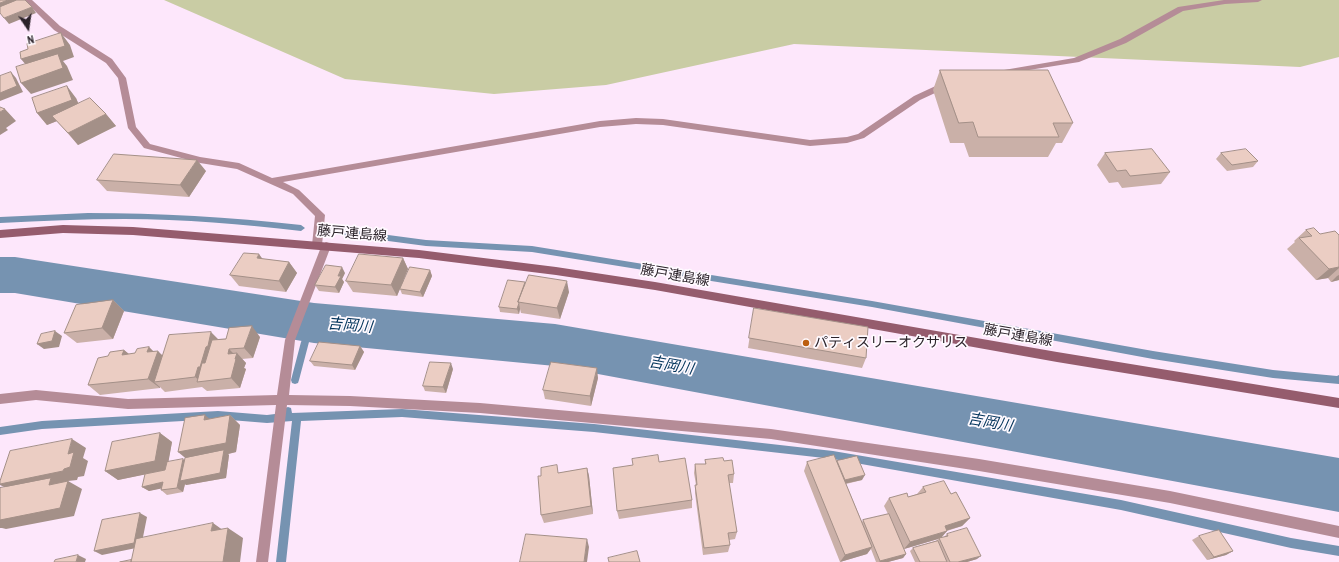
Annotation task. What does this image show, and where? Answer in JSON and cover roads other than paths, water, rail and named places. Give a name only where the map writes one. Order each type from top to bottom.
[{"type":"main road","name":"藤戸連島線","points":[[0,234],[63,229],[133,231],[419,254],[556,271],[616,280],[1057,357],[1339,403]]},
{"type":"street","points":[[28,0],[57,28],[109,61],[122,78],[132,128],[147,146],[200,160],[238,166],[296,192],[320,214],[321,246],[306,296],[290,340],[262,562]]},
{"type":"street","points":[[999,72],[1076,60],[1123,41],[1181,9],[1225,2],[1258,0]]},
{"type":"street","points":[[271,181],[592,125],[629,121],[663,122],[810,143],[847,140],[861,136],[917,98],[939,86],[954,82]]},
{"type":"street","points":[[0,399],[36,395],[128,404],[281,411],[350,401],[480,408],[771,434],[979,465],[1170,497],[1339,532]]},
{"type":"waterway","points":[[0,220],[88,216],[151,216],[226,220],[301,228]]},
{"type":"waterway","points":[[328,230],[426,243],[532,249],[872,304],[1153,355],[1273,374],[1339,379]]},
{"type":"waterway","name":"吉岡川","points":[[0,275],[15,275],[314,323],[555,345],[1339,485]]},
{"type":"waterway","points":[[295,380],[305,342],[314,323]]},
{"type":"waterway","points":[[288,411],[286,417],[402,413],[594,428],[833,455],[1121,505],[1291,543],[1339,551]]},
{"type":"waterway","points":[[0,431],[42,425],[218,415],[267,419],[284,417]]},
{"type":"waterway","points":[[281,562],[297,417]]},
{"type":"place","name":"パティスリーオクサリス","points":[[806,343]]}]
